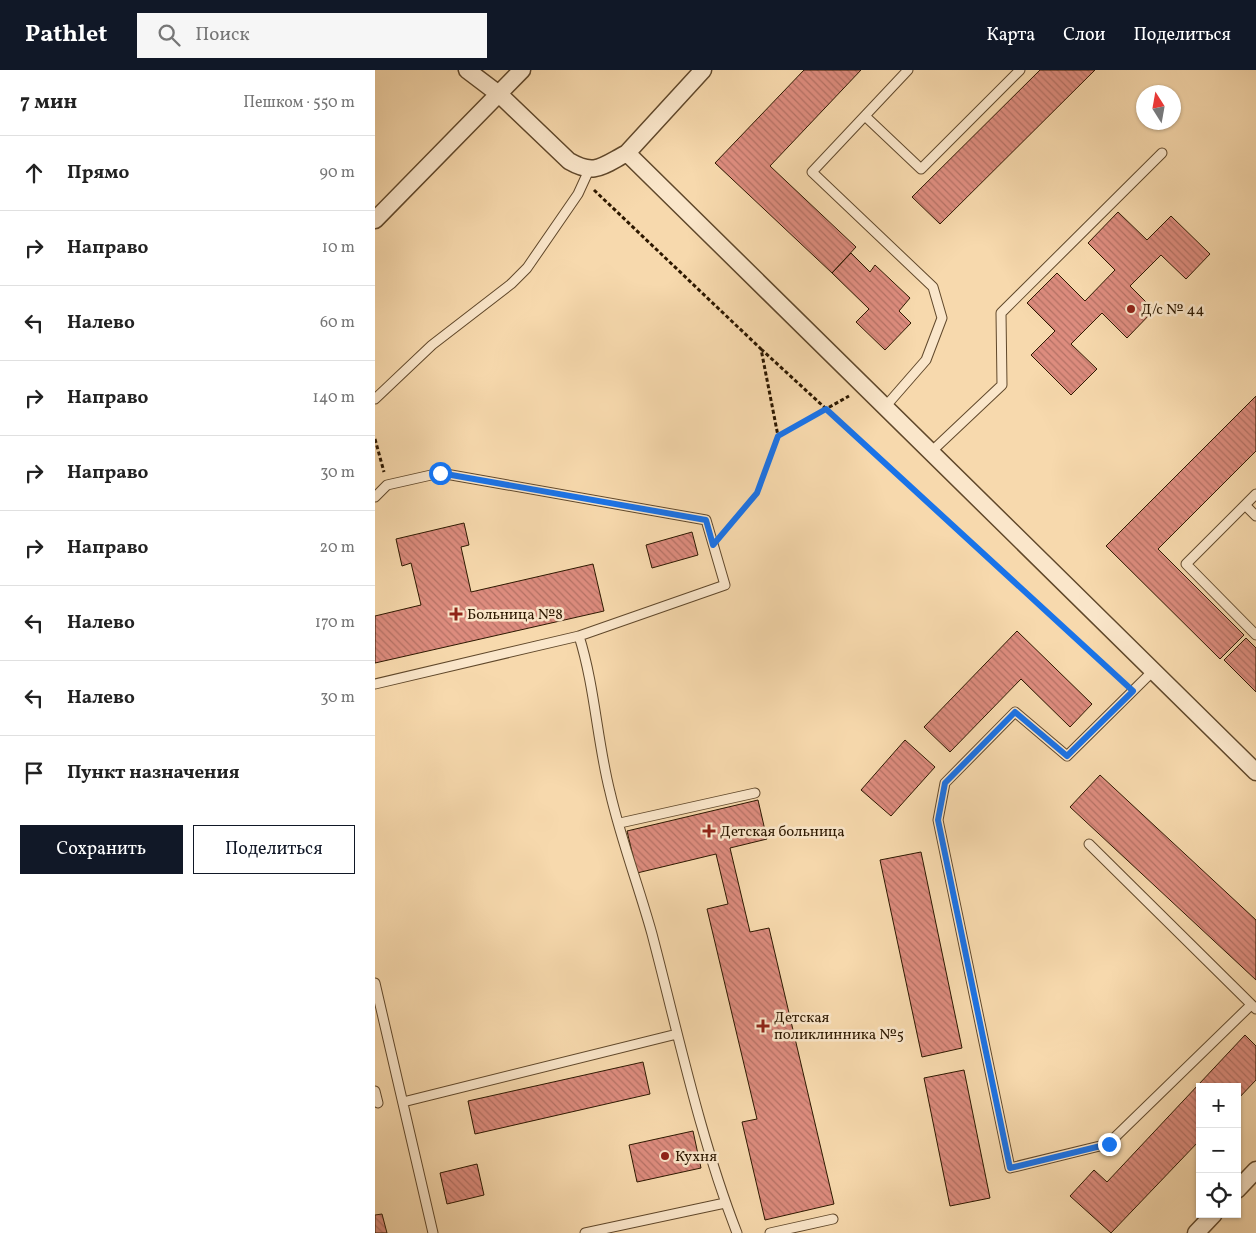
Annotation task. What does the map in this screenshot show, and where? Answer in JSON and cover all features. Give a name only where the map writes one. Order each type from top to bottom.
[{"type":"street","points":[[467,70],[500,95],[586,175],[627,153],[703,70]]},
{"type":"street","points":[[375,220],[500,95],[522,70]]},
{"type":"street","points":[[627,153],[1256,772]]},
{"type":"street","points":[[1241,1186],[1256,1170]]},
{"type":"street","points":[[1196,1233],[1210,1218]]},
{"type":"lane","points":[[885,407],[927,360],[942,318],[933,287],[812,172],[909,70]]},
{"type":"lane","points":[[865,116],[921,169],[1020,70]]},
{"type":"lane","points":[[931,452],[1002,385],[1001,313],[1163,153]]},
{"type":"lane","points":[[375,399],[432,345],[511,284],[527,268],[547,242],[586,175]]},
{"type":"lane","points":[[375,497],[387,484],[440,473],[706,520],[725,585],[579,636],[375,684]]},
{"type":"lane","points":[[1256,494],[1186,564],[1256,635]]},
{"type":"lane","points":[[1245,505],[1256,516]]},
{"type":"lane","points":[[579,636],[586,659],[610,792],[725,1203],[737,1233]]},
{"type":"lane","points":[[1089,844],[1254,1007],[1109,1144],[1010,1168],[938,820],[945,783],[1015,712],[1067,756],[1153,671]]},
{"type":"lane","points":[[620,823],[755,793]]},
{"type":"lane","points":[[375,983],[433,1233]]},
{"type":"lane","points":[[403,1102],[677,1034]]},
{"type":"lane","points":[[375,1091],[378,1103]]},
{"type":"lane","points":[[585,1233],[725,1203]]},
{"type":"lane","points":[[770,1233],[833,1219]]},
{"type":"path","points":[[586,175],[761,349],[1133,691]]},
{"type":"path","points":[[713,545],[757,493],[778,436],[761,349]]},
{"type":"path","points":[[778,436],[865,387]]},
{"type":"path","points":[[375,439],[387,484]]},
{"type":"building","points":[[804,70],[861,70],[770,166],[856,247],[832,273],[715,163]]},
{"type":"building","points":[[1040,70],[1095,70],[940,224],[912,197]]},
{"type":"building","points":[[1118,212],[1147,240],[1171,216],[1210,254],[1186,279],[1161,255],[1130,286],[1154,310],[1127,338],[1102,313],[1071,344],[1097,369],[1071,395],[1031,355],[1055,331],[1027,303],[1057,273],[1085,301],[1115,270],[1088,243]]},
{"type":"building","points":[[851,253],[870,272],[875,265],[910,298],[899,311],[911,323],[885,350],[856,322],[869,309],[832,273]]},
{"type":"building","points":[[1256,396],[1256,451],[1158,549],[1244,635],[1220,659],[1106,546]]},
{"type":"building","points":[[464,523],[469,545],[461,547],[471,592],[593,564],[604,611],[375,663],[375,616],[421,605],[411,563],[402,566],[396,539]]},
{"type":"building","points":[[692,532],[698,555],[652,568],[646,545]]},
{"type":"building","points":[[1017,631],[1092,704],[1070,727],[1021,679],[950,752],[924,727]]},
{"type":"building","points":[[1246,638],[1256,648],[1256,692],[1224,660]]},
{"type":"building","points":[[905,740],[935,767],[891,816],[861,790]]},
{"type":"building","points":[[1100,775],[1256,920],[1256,980],[1070,807]]},
{"type":"building","name":"Детская поликлинника №5","points":[[758,800],[767,839],[730,848],[750,932],[769,928],[834,1204],[765,1220],[742,1122],[757,1119],[707,909],[728,904],[716,854],[637,873],[627,831]]},
{"type":"building","points":[[921,852],[962,1048],[922,1057],[880,860]]},
{"type":"building","points":[[1245,1035],[1256,1046],[1256,1080],[1241,1096],[1241,1083],[1200,1083]]},
{"type":"building","points":[[643,1062],[650,1094],[475,1134],[468,1101]]},
{"type":"building","points":[[964,1070],[990,1198],[950,1206],[924,1078]]},
{"type":"building","points":[[1196,1087],[1196,1144],[1111,1233],[1070,1196],[1094,1170],[1107,1182]]},
{"type":"building","name":"Кухня","points":[[693,1131],[701,1168],[637,1182],[629,1145]]},
{"type":"building","points":[[477,1164],[484,1195],[447,1204],[440,1173]]},
{"type":"building","points":[[382,1214],[387,1233],[375,1233],[375,1215]]},
{"type":"place","name":"Д/с № 44","points":[[1131,309]]},
{"type":"place","name":"Больница №8","points":[[456,614]]},
{"type":"place","name":"Детская больница","points":[[709,831]]},
{"type":"place","name":"Детская поликлинника №5","points":[[763,1026]]},
{"type":"place","name":"Кухня","points":[[665,1156]]},
{"type":"route","points":[[440,473],[706,520],[713,545],[757,493],[778,436],[826,409],[1133,691],[1067,756],[1015,712],[945,783],[938,820],[1010,1168],[1109,1144]]}]
